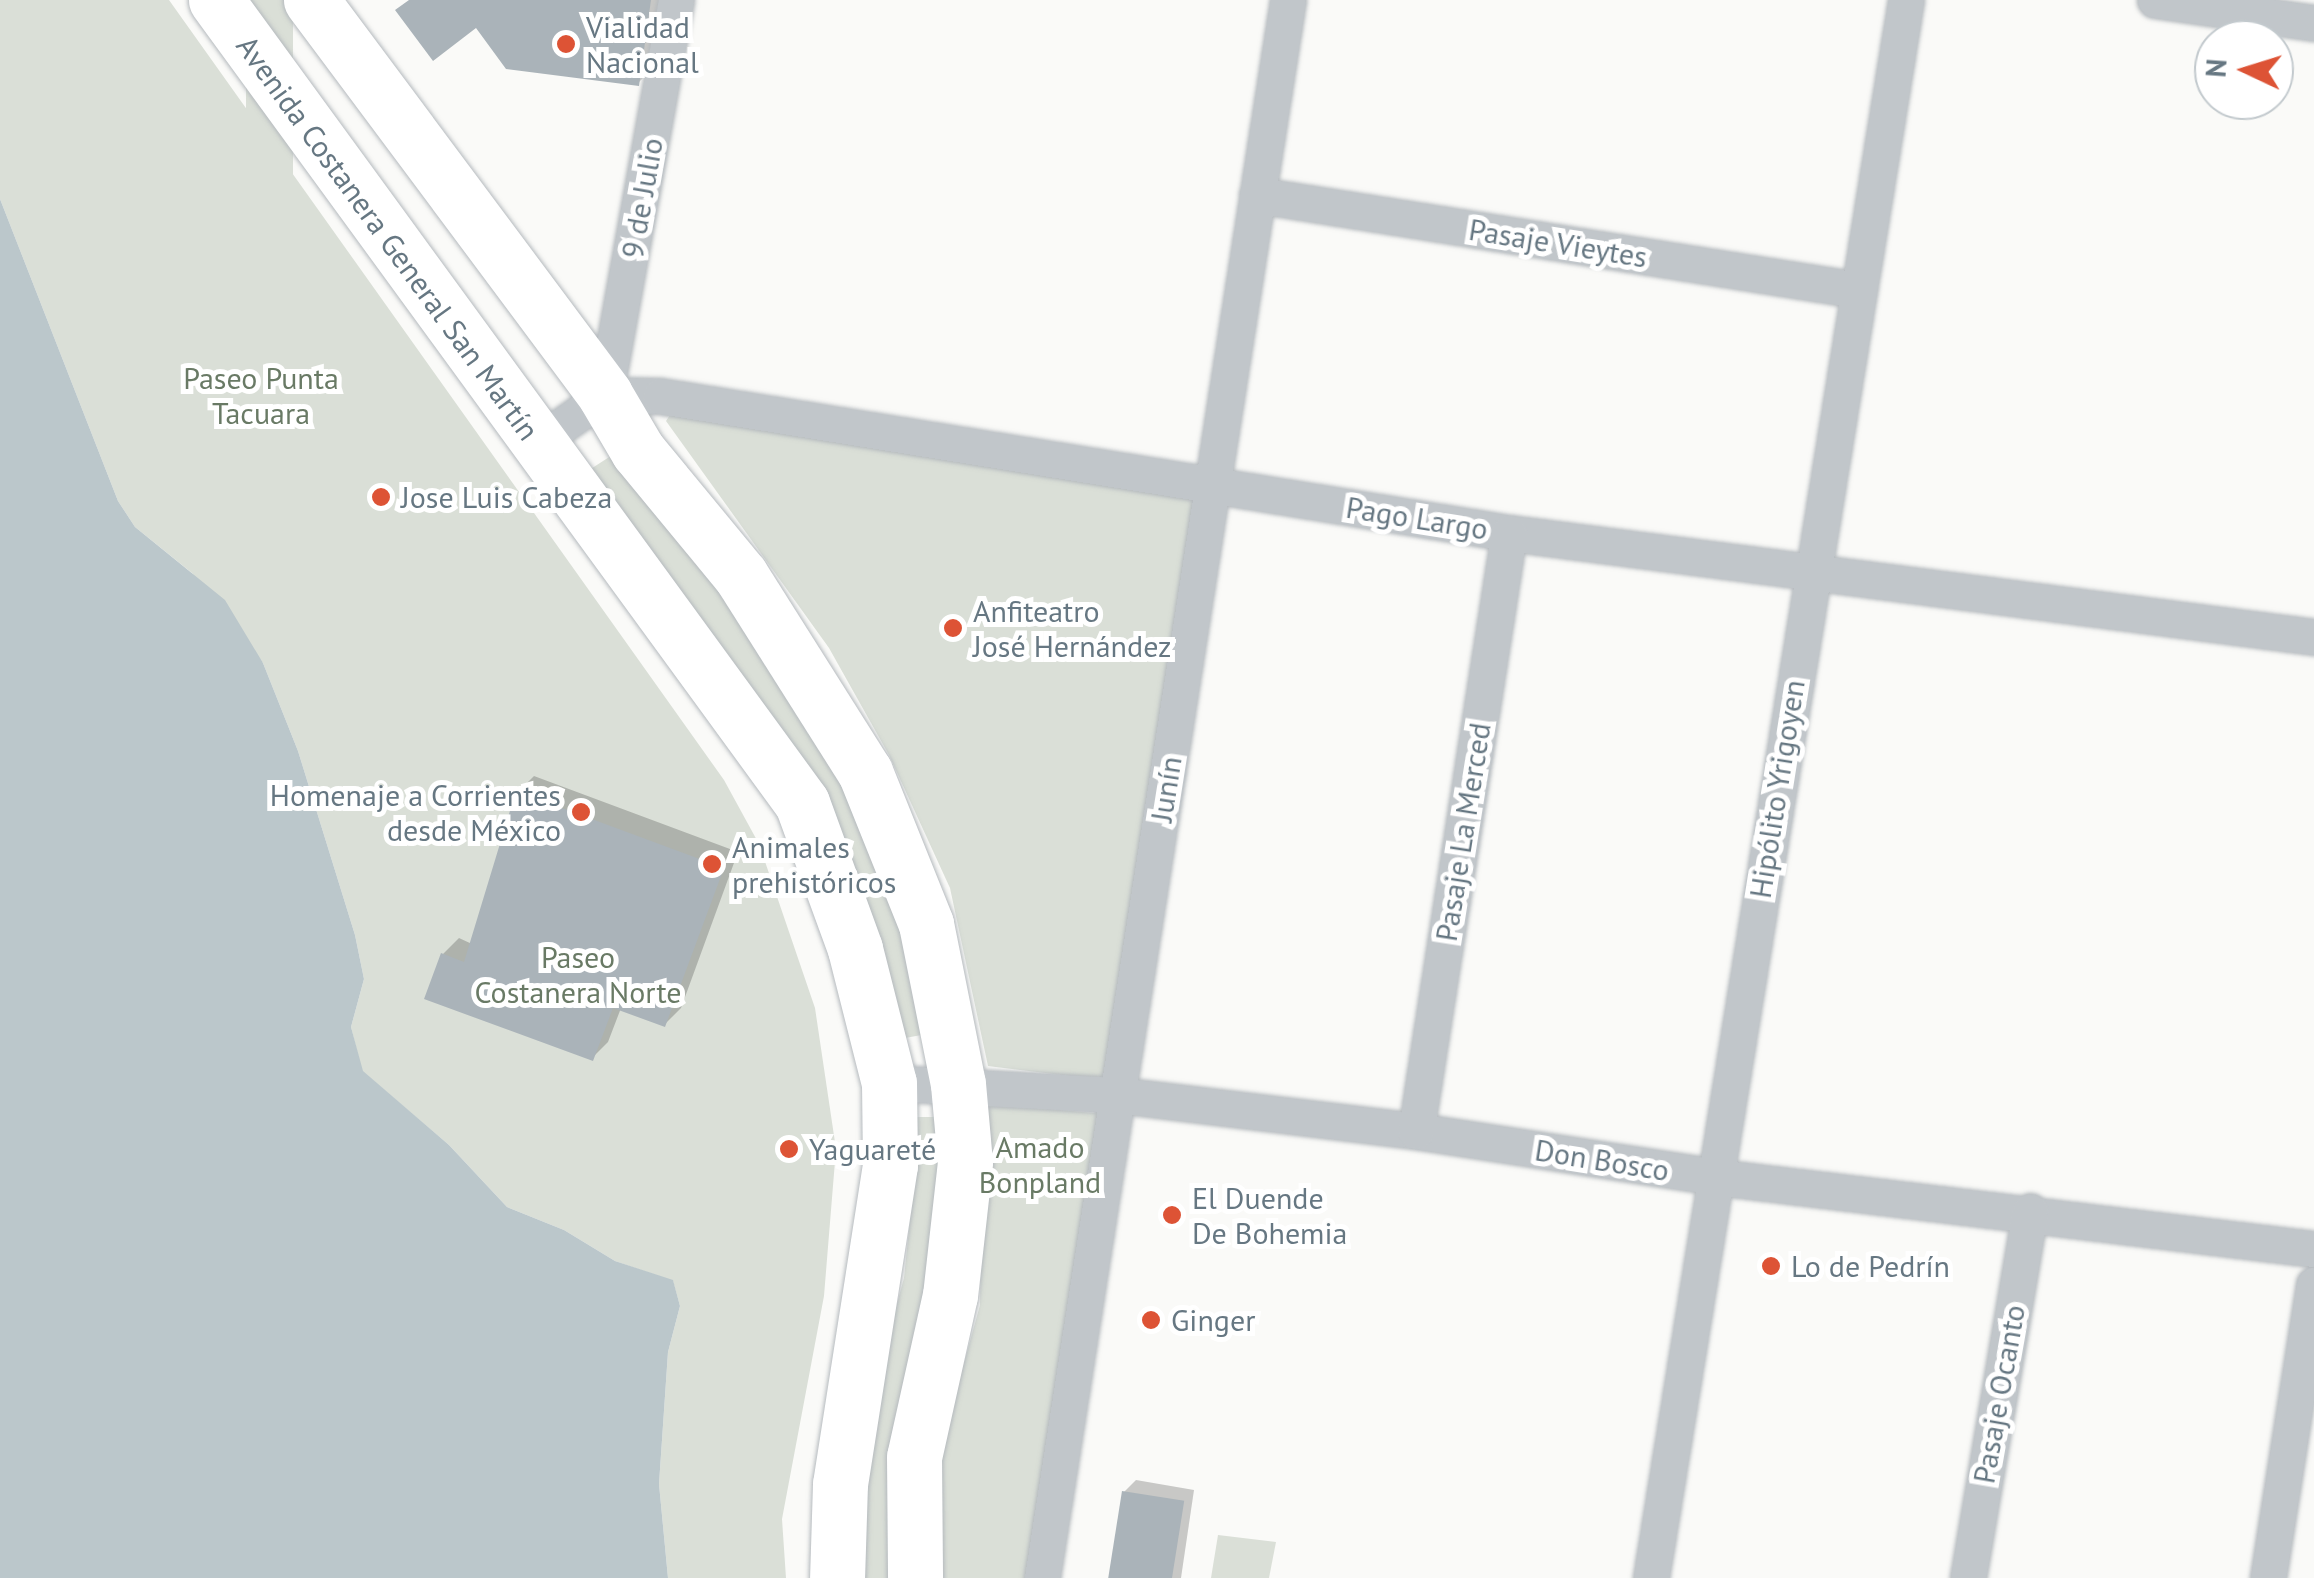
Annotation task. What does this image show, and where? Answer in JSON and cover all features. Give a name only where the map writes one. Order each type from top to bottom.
[{"type":"main road","name":"Avenida Costanera General San Martín","points":[[216,0],[802,803],[855,949],[889,1084],[890,1165],[840,1484],[836,1578]]},
{"type":"main road","points":[[311,0],[605,395],[638,451],[741,576],[865,772],[926,924],[958,1084],[964,1162],[960,1219],[914,1457],[915,1578]]},
{"type":"street","name":"9 de Julio","points":[[605,395],[676,0]]},
{"type":"street","name":"Junín","points":[[1042,1578],[1288,0]]},
{"type":"street","name":"Hipólito Yrigoyen","points":[[1651,1578],[1906,0]]},
{"type":"street","points":[[2155,0],[2314,23]]},
{"type":"street","name":"Pasaje Vieytes","points":[[1257,195],[1858,290]]},
{"type":"street","points":[[536,443],[605,395]]},
{"type":"street","name":"Pago Largo","points":[[605,395],[660,396],[1509,533],[2314,637]]},
{"type":"street","name":"Pasaje La Merced","points":[[1416,1131],[1509,533]]},
{"type":"street","name":"Don Bosco","points":[[889,1084],[958,1084],[1118,1095],[1416,1131],[1716,1177],[2030,1211],[2314,1249]]},
{"type":"street","name":"Pasaje Ocanto","points":[[1968,1578],[2030,1211]]},
{"type":"street","points":[[2268,1578],[2314,1285]]},
{"type":"green space","name":"Paseo Costanera Norte","points":[[0,0],[169,0],[724,780],[759,844],[815,1008],[836,1149],[824,1296],[782,1519],[786,1578],[668,1578],[659,1484],[668,1352],[680,1306],[673,1281],[615,1261],[564,1230],[507,1207],[449,1145],[362,1071],[351,1027],[364,979],[355,935],[298,751],[263,663],[192,573],[135,527],[118,501],[0,199]]},
{"type":"green space","name":"Paseo Punta Tacuara","points":[[246,0],[293,0],[293,472],[246,472]]},
{"type":"green space","name":"Anfiteatro José Hernández","points":[[676,406],[1202,494],[1112,1081],[988,1066],[950,888],[889,755],[829,648],[666,421]]},
{"type":"green space","points":[[617,452],[732,610],[862,819],[899,919],[927,1034],[894,1040],[863,930],[586,472]]},
{"type":"green space","name":"Amado Bonpland","points":[[983,1103],[1105,1114],[1029,1578],[928,1578],[941,1446],[980,1305]]},
{"type":"green space","points":[[900,1117],[935,1117],[946,1176],[900,1578],[863,1578],[857,1525],[874,1388],[904,1278],[913,1190]]},
{"type":"green space","points":[[1218,1535],[1276,1542],[1269,1578],[1211,1578]]},
{"type":"shaded area","points":[[0,199],[118,501],[135,527],[225,600],[263,663],[298,751],[355,935],[364,979],[351,1027],[363,1071],[449,1145],[507,1207],[564,1230],[615,1261],[673,1280],[680,1306],[668,1352],[659,1484],[668,1578],[0,1578]]},
{"type":"building","name":"Vialidad Nacional","points":[[409,0],[651,0],[639,86],[506,69],[476,28],[433,61],[395,10]]},
{"type":"building","points":[[516,791],[724,868],[665,1027],[613,1008],[593,1061],[424,999],[441,953],[464,962]]},
{"type":"building","points":[[1122,1491],[1184,1501],[1172,1578],[1108,1578]]},
{"type":"place","name":"Vialidad Nacional","points":[[566,44]]},
{"type":"place","name":"Jose Luis Cabeza","points":[[381,497]]},
{"type":"place","name":"Anfiteatro José Hernández","points":[[953,628]]},
{"type":"place","name":"Homenaje a Corrientes desde México","points":[[581,812]]},
{"type":"place","name":"Animales prehistóricos","points":[[712,864]]},
{"type":"place","name":"Yaguareté","points":[[789,1149]]},
{"type":"place","name":"El Duende De Bohemia","points":[[1172,1215]]},
{"type":"place","name":"Lo de Pedrín","points":[[1771,1266]]},
{"type":"place","name":"Ginger","points":[[1151,1320]]}]
